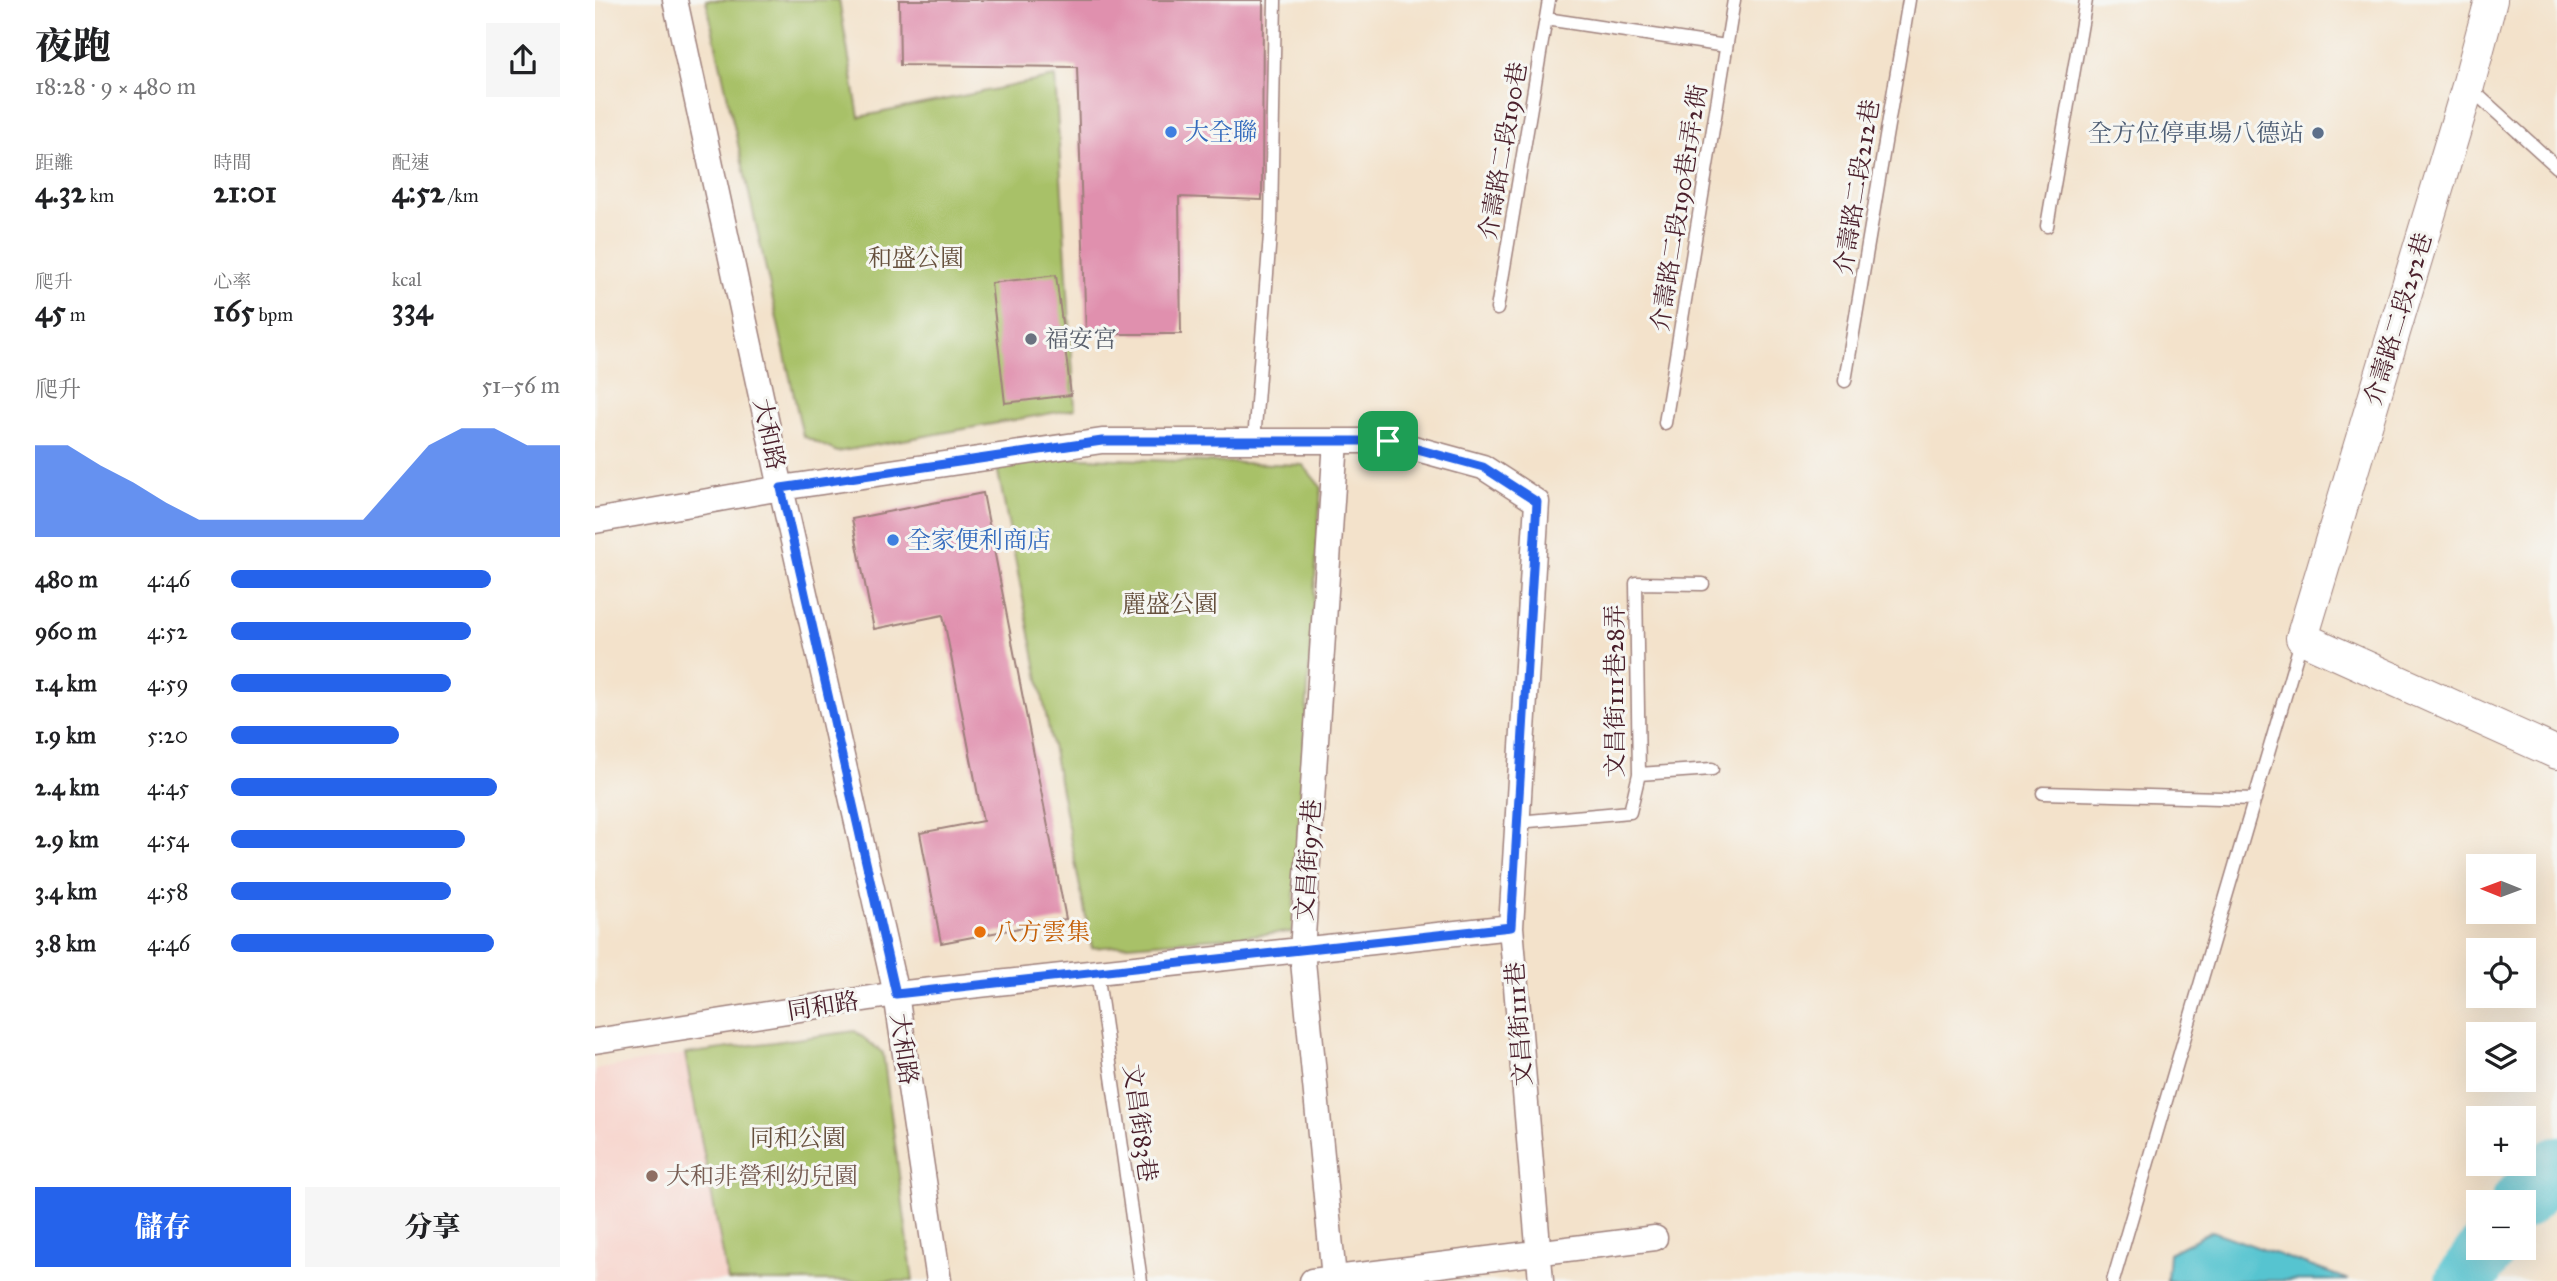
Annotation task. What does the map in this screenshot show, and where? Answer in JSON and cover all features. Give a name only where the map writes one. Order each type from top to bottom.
[{"type":"street","name":"大和路","points":[[675,0],[781,488],[896,994],[939,1281]]},
{"type":"street","name":"介壽路二段252巷","points":[[2302,638],[2468,86],[2491,0]]},
{"type":"street","points":[[595,521],[781,488],[1102,441],[1336,441]]},
{"type":"street","name":"文昌街111巷","points":[[1336,441],[1388,441],[1483,467],[1537,502],[1511,927],[1541,1281]]},
{"type":"street","name":"文昌街97巷","points":[[1327,1280],[1302,951],[1336,441]]},
{"type":"street","points":[[2302,638],[2557,753]]},
{"type":"street","name":"同和路","points":[[595,1041],[896,994],[1511,927]]},
{"type":"street","points":[[1327,1280],[1655,1237]]},
{"type":"lane","points":[[1254,441],[1271,222],[1275,0]]},
{"type":"lane","name":"介壽路二段190巷","points":[[1497,309],[1549,0]]},
{"type":"lane","name":"介壽路二段190巷1弄2衖","points":[[1665,423],[1734,0]]},
{"type":"lane","name":"介壽路二段212巷","points":[[1846,381],[1909,0]]},
{"type":"lane","points":[[2047,226],[2086,0]]},
{"type":"lane","points":[[1546,19],[1726,46]]},
{"type":"lane","points":[[2468,86],[2557,167]]},
{"type":"lane","name":"文昌街111巷28弄","points":[[1518,822],[1630,813],[1639,774],[1636,583],[1703,584]]},
{"type":"lane","points":[[2113,1281],[2302,638]]},
{"type":"lane","points":[[1639,774],[1712,769]]},
{"type":"lane","points":[[2043,793],[2255,799]]},
{"type":"lane","name":"文昌街83巷","points":[[1097,971],[1141,1281]]},
{"type":"shaded area","name":"大和非營利幼兒園","points":[[685,1054],[728,1281],[595,1281],[595,1070]]},
{"type":"green space","name":"和盛公園","points":[[706,0],[839,0],[859,117],[1055,77],[1075,409],[837,452],[803,436]]},
{"type":"green space","name":"麗盛公園","points":[[1050,457],[1303,465],[1321,487],[1292,932],[1092,948],[997,467]]},
{"type":"green space","name":"同和公園","points":[[855,1031],[883,1053],[913,1281],[728,1281],[685,1054]]},
{"type":"water","points":[[2212,1231],[2349,1280],[2167,1281],[2169,1253]]},
{"type":"building","name":"大全聯","points":[[899,0],[1263,0],[1262,200],[1179,197],[1181,334],[1086,334],[1077,67],[900,65]]},
{"type":"building","name":"福安宮","points":[[1056,275],[1071,395],[1005,403],[991,283]]},
{"type":"building","points":[[983,493],[1066,919],[941,943],[920,833],[983,821],[943,615],[874,629],[852,519]]},
{"type":"waterway","points":[[2532,1190],[2557,1165]]},
{"type":"waterway","points":[[2464,1281],[2479,1260]]},
{"type":"place","name":"大全聯","points":[[1171,132]]},
{"type":"place","name":"全方位停車場八德站","points":[[2318,133]]},
{"type":"place","name":"福安宮","points":[[1031,339]]},
{"type":"place","name":"全家便利商店","points":[[893,540]]},
{"type":"place","name":"八方雲集","points":[[980,932]]},
{"type":"place","name":"大和非營利幼兒園","points":[[652,1176]]},
{"type":"route","points":[[1102,441],[1388,441],[1483,467],[1537,502],[1511,927],[896,994],[781,488],[1102,441]]}]
